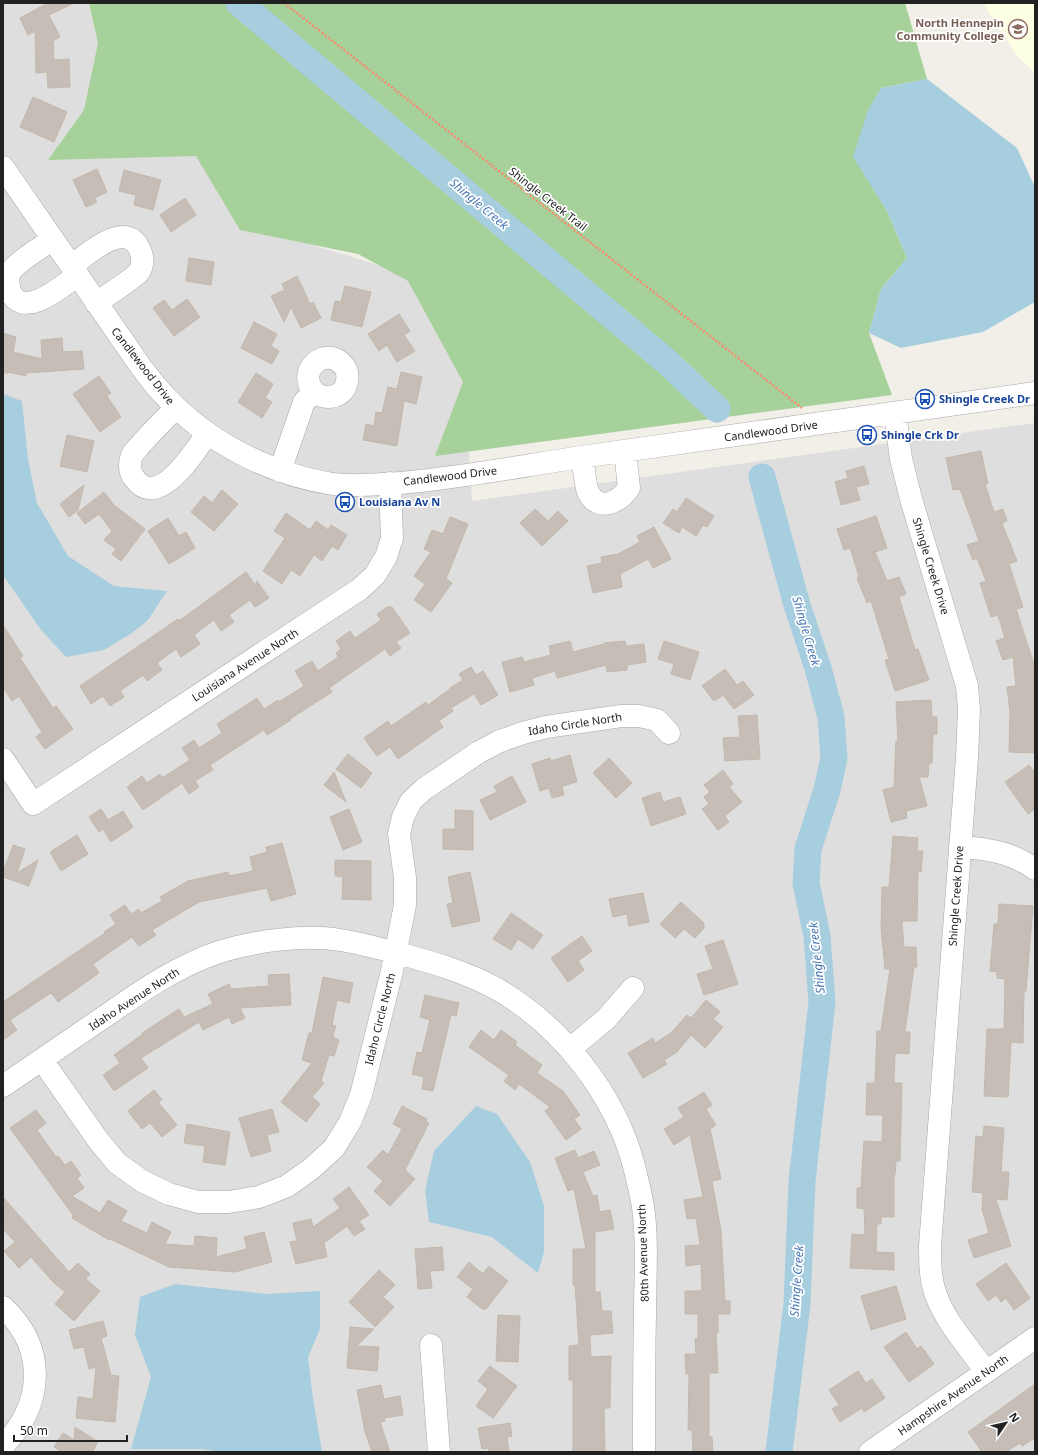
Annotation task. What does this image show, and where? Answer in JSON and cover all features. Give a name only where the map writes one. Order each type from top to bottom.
[{"type":"street","name":"Candlewood Drive","points":[[3,167],[96,303],[141,367],[163,395],[207,434],[232,449],[280,471],[301,477],[334,484],[368,486],[429,480],[1035,393]]},
{"type":"street","points":[[53,239],[23,260],[10,272],[8,286],[12,294],[18,300],[24,303],[33,303],[41,300],[110,238],[121,236],[131,239],[137,244],[142,254],[142,264],[138,272],[96,303]]},
{"type":"street","points":[[280,471],[304,402],[314,392]]},
{"type":"street","points":[[176,408],[159,424],[132,454],[130,474],[138,483],[147,488],[156,488],[168,482],[190,458],[207,434]]},
{"type":"street","name":"Shingle Creek Drive","points":[[895,414],[902,459],[911,499],[967,686],[969,710],[930,1246],[930,1270],[936,1294],[946,1317],[986,1372]]},
{"type":"street","points":[[582,457],[588,492],[595,500],[603,504],[615,502],[623,496],[629,488],[625,451]]},
{"type":"street","name":"Louisiana Avenue North","points":[[3,759],[33,804],[360,589],[375,575],[386,557],[392,538],[390,483]]},
{"type":"street","name":"Idaho Circle North","points":[[42,1060],[98,1140],[117,1163],[142,1181],[169,1194],[198,1202],[229,1202],[258,1197],[287,1186],[311,1169],[334,1148],[350,1122],[362,1095],[392,971],[405,905],[404,878],[399,834],[402,817],[412,801],[424,789],[479,752],[500,741],[522,733],[546,727],[621,716],[639,716],[657,720],[669,733]]},
{"type":"street","points":[[960,847],[1002,852],[1023,861],[1035,869]]},
{"type":"street","name":"Idaho Avenue North","points":[[3,1086],[147,988],[182,967],[218,953],[258,942],[298,938],[337,939],[396,952]]},
{"type":"street","name":"80th Avenue North","points":[[396,952],[458,971],[498,990],[534,1016],[570,1049],[596,1082],[618,1122],[633,1163],[643,1207],[645,1252],[644,1452]]},
{"type":"street","points":[[570,1049],[606,1019],[633,988]]},
{"type":"street","points":[[3,1307],[25,1333],[33,1357],[35,1382],[30,1405],[20,1426],[3,1446]]},
{"type":"street","name":"Hampshire Avenue North","points":[[870,1452],[1035,1338]]},
{"type":"street","points":[[431,1345],[439,1452]]},
{"type":"path","name":"Shingle Creek Trail","points":[[284,3],[803,408]]},
{"type":"shaded area","points":[[3,3],[103,3],[251,226],[417,277],[462,346],[472,501],[1035,423],[1035,1452],[3,1452]]},
{"type":"shaded area","name":"North Hennepin Community College","points":[[983,3],[1035,3],[1035,73],[1017,56]]},
{"type":"green space","points":[[89,3],[905,3],[927,79],[881,88],[854,157],[887,211],[907,258],[881,289],[869,333],[892,395],[435,456],[463,382],[408,281],[358,254],[240,230],[196,156],[48,160],[84,110],[98,43]]},
{"type":"water","points":[[927,79],[1017,148],[1035,187],[1035,302],[983,332],[901,348],[869,333],[881,289],[907,258],[887,211],[853,157],[868,110],[881,88]]},
{"type":"water","points":[[3,394],[22,401],[28,459],[37,503],[68,556],[114,586],[167,591],[148,620],[132,633],[104,650],[66,657],[41,630],[3,575]]},
{"type":"water","points":[[476,1106],[497,1114],[530,1162],[544,1206],[544,1252],[538,1273],[492,1237],[429,1222],[425,1191],[434,1151]]},
{"type":"water","points":[[175,1284],[268,1294],[320,1291],[320,1329],[308,1357],[322,1452],[220,1452],[202,1449],[131,1449],[151,1377],[135,1335],[140,1297]]},
{"type":"building","points":[[48,3],[74,3],[49,15],[60,37],[53,41],[54,60],[69,59],[70,87],[48,88],[47,72],[36,73],[35,31],[28,35],[20,18]]},
{"type":"building","points":[[33,97],[67,112],[54,142],[20,127]]},
{"type":"building","points":[[97,169],[107,192],[94,198],[97,202],[86,207],[73,180]]},
{"type":"building","points":[[124,170],[161,180],[153,210],[134,205],[136,195],[119,191]]},
{"type":"building","points":[[185,198],[196,215],[171,232],[160,215]]},
{"type":"building","points":[[189,258],[214,262],[211,285],[186,281]]},
{"type":"building","points":[[297,276],[310,304],[313,302],[321,318],[301,328],[291,307],[284,322],[271,296],[285,290],[282,284]]},
{"type":"building","points":[[345,286],[371,292],[362,327],[331,320],[335,301],[341,302]]},
{"type":"building","points":[[187,299],[200,317],[174,336],[153,308],[164,300],[172,310]]},
{"type":"building","points":[[399,314],[410,331],[404,335],[415,351],[397,362],[387,345],[379,351],[368,334]]},
{"type":"building","points":[[254,322],[277,334],[271,346],[279,351],[272,364],[241,348]]},
{"type":"building","points":[[3,333],[16,337],[13,352],[42,359],[41,340],[62,338],[63,352],[82,351],[84,369],[26,373],[26,376],[8,372],[3,373]]},
{"type":"building","points":[[401,372],[422,377],[416,404],[404,401],[397,446],[363,440],[366,424],[374,426],[376,412],[382,413],[388,387],[397,389]]},
{"type":"building","points":[[256,373],[273,384],[265,398],[272,402],[262,418],[238,402]]},
{"type":"building","points":[[99,376],[111,393],[107,396],[121,417],[100,432],[73,394]]},
{"type":"building","points":[[67,435],[94,441],[87,472],[60,466]]},
{"type":"building","points":[[981,451],[988,484],[985,484],[994,512],[1003,509],[1007,521],[1002,523],[1017,561],[1009,564],[1023,607],[1016,609],[1034,664],[1035,753],[1009,752],[1010,712],[1007,687],[1016,686],[1013,657],[1003,660],[996,641],[1005,638],[998,615],[991,617],[980,583],[986,581],[977,558],[973,560],[967,545],[979,541],[960,489],[953,490],[946,458]]},
{"type":"building","points":[[864,466],[869,484],[856,487],[860,500],[841,505],[835,482],[848,478],[846,471]]},
{"type":"building","points":[[84,485],[78,510],[69,517],[60,504]]},
{"type":"building","points":[[222,490],[238,504],[214,531],[191,512],[204,496],[212,503]]},
{"type":"building","points":[[104,492],[114,505],[145,529],[121,561],[112,554],[116,549],[104,540],[112,531],[99,514],[85,524],[77,513]]},
{"type":"building","points":[[686,498],[714,516],[707,527],[703,525],[696,536],[682,527],[679,533],[663,523],[673,509],[677,512]]},
{"type":"building","points":[[535,509],[548,521],[558,511],[568,521],[542,546],[520,523]]},
{"type":"building","points":[[286,513],[310,530],[316,521],[328,530],[331,525],[347,535],[338,550],[332,546],[322,561],[314,555],[300,576],[291,570],[282,584],[263,571],[285,538],[274,531]]},
{"type":"building","points":[[876,516],[887,548],[875,552],[887,581],[899,577],[906,594],[899,597],[915,650],[918,649],[929,680],[895,691],[885,660],[889,659],[871,601],[867,603],[857,578],[859,576],[850,548],[844,550],[837,529]]},
{"type":"building","points":[[450,517],[468,524],[446,579],[452,583],[431,612],[414,600],[425,584],[414,576],[431,552],[424,549],[432,530],[443,534]]},
{"type":"building","points":[[168,518],[179,536],[186,532],[195,548],[169,564],[148,531]]},
{"type":"building","points":[[654,527],[671,559],[653,568],[648,559],[620,574],[622,587],[593,593],[587,566],[602,563],[601,557],[618,554],[640,542],[637,536]]},
{"type":"building","points":[[246,572],[255,585],[257,581],[269,598],[255,607],[250,600],[229,615],[234,622],[221,631],[214,620],[194,635],[200,644],[181,657],[176,649],[157,663],[162,670],[147,681],[143,675],[120,691],[124,697],[110,706],[103,696],[91,704],[80,686],[178,619],[179,621]]},
{"type":"building","points":[[387,607],[392,607],[410,633],[396,642],[401,648],[390,656],[385,649],[329,688],[332,692],[290,719],[291,720],[267,735],[264,730],[210,765],[213,770],[195,781],[199,787],[189,794],[182,783],[143,810],[127,787],[142,776],[147,783],[160,774],[162,778],[190,760],[182,748],[194,740],[199,748],[222,733],[217,724],[257,698],[264,709],[278,700],[279,702],[304,686],[295,671],[312,661],[318,671],[338,657],[336,653],[341,649],[336,641],[350,631],[355,638],[381,620],[377,614]]},
{"type":"building","points":[[3,625],[23,656],[20,658],[53,708],[56,706],[73,729],[45,749],[36,737],[42,732],[19,696],[12,701],[3,687]]},
{"type":"building","points":[[570,641],[573,652],[604,643],[625,641],[626,646],[644,644],[646,662],[627,665],[627,670],[607,672],[606,665],[557,678],[555,671],[532,678],[534,685],[510,692],[502,662],[522,657],[524,662],[551,655],[549,646]]},
{"type":"building","points":[[664,641],[699,652],[690,680],[671,674],[674,664],[658,659]]},
{"type":"building","points":[[471,667],[476,675],[483,671],[498,695],[481,705],[474,694],[451,708],[453,711],[439,721],[443,727],[398,759],[390,747],[377,756],[364,738],[388,721],[391,726],[426,702],[428,705],[463,680],[459,674]]},
{"type":"building","points":[[725,669],[737,685],[743,681],[754,695],[734,709],[723,695],[714,701],[702,686]]},
{"type":"building","points":[[931,700],[932,717],[937,717],[937,734],[933,735],[932,763],[929,763],[928,777],[919,777],[927,806],[906,811],[907,818],[891,822],[883,790],[894,787],[896,741],[898,742],[896,702]]},
{"type":"building","points":[[757,715],[760,759],[725,761],[723,738],[740,737],[738,716]]},
{"type":"building","points":[[348,754],[372,773],[361,788],[336,769]]},
{"type":"building","points":[[570,755],[577,782],[562,786],[564,795],[552,798],[549,788],[540,791],[532,764],[550,758],[551,761]]},
{"type":"building","points":[[609,758],[632,783],[616,798],[593,773]]},
{"type":"building","points":[[1029,765],[1035,773],[1035,809],[1028,814],[1005,782]]},
{"type":"building","points":[[723,770],[733,784],[729,787],[742,802],[725,816],[729,822],[718,830],[702,809],[709,804],[704,797],[710,792],[704,785]]},
{"type":"building","points":[[334,772],[346,802],[324,785]]},
{"type":"building","points":[[512,776],[526,802],[490,820],[480,800],[497,792],[494,786]]},
{"type":"building","points":[[660,792],[663,802],[680,797],[686,814],[651,826],[642,798]]},
{"type":"building","points":[[101,809],[108,820],[123,811],[133,827],[111,842],[103,829],[99,832],[89,817]]},
{"type":"building","points":[[349,809],[362,842],[343,850],[330,817]]},
{"type":"building","points":[[455,810],[473,811],[473,850],[443,849],[443,829],[455,829]]},
{"type":"building","points":[[77,835],[88,854],[61,871],[50,852]]},
{"type":"building","points":[[893,836],[918,838],[917,851],[923,851],[921,872],[918,871],[917,921],[902,921],[904,947],[916,947],[917,967],[914,967],[905,1032],[910,1032],[909,1054],[895,1053],[894,1083],[902,1083],[900,1161],[896,1161],[894,1175],[894,1217],[881,1217],[881,1224],[877,1224],[876,1252],[894,1253],[894,1270],[850,1268],[852,1234],[865,1235],[864,1209],[857,1208],[857,1188],[861,1188],[864,1141],[882,1142],[883,1115],[866,1115],[867,1083],[875,1083],[877,1031],[881,1031],[890,969],[885,969],[881,927],[882,887],[889,887]]},
{"type":"building","points":[[282,843],[296,894],[271,901],[267,888],[199,902],[152,930],[156,935],[139,946],[132,937],[93,964],[99,973],[58,1002],[51,993],[10,1020],[17,1030],[3,1040],[3,1002],[105,933],[104,932],[116,924],[110,915],[125,905],[131,914],[139,909],[141,913],[162,901],[160,897],[188,881],[228,872],[229,876],[253,871],[250,857],[267,852],[266,847]]},
{"type":"building","points":[[13,845],[25,849],[17,873],[38,860],[29,886],[3,877],[3,872]]},
{"type":"building","points":[[335,860],[371,861],[371,900],[342,899],[343,877],[335,876]]},
{"type":"building","points":[[470,872],[480,921],[452,927],[447,904],[453,903],[448,877]]},
{"type":"building","points":[[643,893],[649,922],[629,926],[627,914],[613,917],[609,899]]},
{"type":"building","points":[[681,902],[704,923],[704,928],[695,938],[684,929],[675,938],[660,924]]},
{"type":"building","points":[[999,904],[1033,906],[1026,991],[1024,991],[1023,1043],[1011,1042],[1008,1097],[984,1096],[987,1029],[1004,1029],[1005,979],[997,978],[997,972],[990,971],[994,924],[998,924]]},
{"type":"building","points":[[511,913],[543,935],[533,949],[518,939],[511,950],[493,939]]},
{"type":"building","points":[[582,936],[592,951],[578,961],[584,970],[568,982],[551,958]]},
{"type":"building","points":[[723,940],[738,984],[704,995],[697,974],[713,969],[705,946]]},
{"type":"building","points":[[289,974],[291,1005],[240,1008],[245,1018],[232,1024],[229,1017],[203,1030],[199,1022],[141,1058],[148,1068],[114,1091],[103,1075],[120,1063],[114,1055],[143,1034],[142,1033],[179,1009],[184,1017],[213,1004],[208,994],[229,984],[231,989],[269,986],[268,975]]},
{"type":"building","points":[[323,977],[353,983],[349,1003],[337,1000],[332,1025],[336,1026],[332,1038],[334,1036],[334,1038],[339,1040],[334,1056],[329,1055],[321,1081],[324,1083],[312,1097],[320,1104],[306,1122],[281,1102],[312,1063],[302,1060],[309,1033],[312,1033]]},
{"type":"building","points":[[425,995],[459,1003],[456,1016],[451,1015],[433,1091],[422,1089],[424,1077],[412,1074],[417,1052],[422,1053],[430,1020],[420,1017]]},
{"type":"building","points":[[706,1000],[720,1012],[713,1019],[723,1027],[705,1048],[691,1035],[677,1052],[664,1060],[667,1064],[643,1078],[628,1053],[653,1038],[655,1043],[671,1033],[687,1015],[691,1018]]},
{"type":"building","points":[[481,1030],[494,1040],[501,1030],[517,1042],[515,1045],[542,1065],[537,1073],[563,1091],[580,1115],[574,1119],[581,1129],[566,1140],[545,1111],[550,1107],[519,1084],[515,1090],[504,1081],[509,1075],[469,1047]]},
{"type":"building","points":[[154,1090],[162,1100],[158,1102],[177,1125],[162,1137],[150,1123],[142,1129],[128,1111]]},
{"type":"building","points":[[704,1092],[712,1105],[706,1109],[716,1125],[710,1129],[721,1179],[712,1181],[721,1231],[725,1301],[730,1301],[730,1314],[718,1314],[718,1333],[716,1333],[718,1373],[709,1373],[709,1437],[712,1437],[713,1452],[693,1452],[692,1430],[688,1430],[689,1374],[686,1374],[685,1354],[696,1354],[695,1339],[698,1339],[698,1314],[685,1314],[685,1291],[702,1291],[701,1264],[686,1266],[685,1246],[700,1245],[696,1218],[687,1219],[684,1200],[703,1197],[690,1135],[674,1145],[664,1129],[684,1117],[678,1108]]},
{"type":"building","points":[[402,1106],[427,1119],[426,1122],[429,1123],[405,1170],[415,1179],[390,1206],[374,1191],[383,1181],[367,1167],[383,1150],[388,1155],[402,1129],[393,1124]]},
{"type":"building","points":[[272,1109],[279,1132],[267,1135],[271,1151],[251,1157],[239,1118]]},
{"type":"building","points":[[36,1110],[46,1123],[37,1130],[56,1157],[58,1156],[65,1165],[71,1161],[81,1175],[77,1178],[84,1188],[72,1196],[100,1213],[108,1200],[127,1211],[121,1221],[147,1233],[152,1222],[171,1232],[165,1244],[194,1246],[195,1236],[217,1238],[216,1257],[247,1249],[244,1237],[264,1232],[272,1262],[235,1272],[169,1267],[110,1239],[109,1240],[72,1218],[73,1215],[10,1128]]},
{"type":"building","points":[[187,1124],[230,1132],[225,1165],[203,1162],[205,1146],[184,1143]]},
{"type":"building","points":[[984,1126],[1004,1128],[1001,1172],[1009,1172],[1007,1200],[996,1199],[1011,1246],[974,1258],[968,1240],[989,1233],[982,1209],[983,1193],[972,1192],[976,1136],[983,1137]]},
{"type":"building","points":[[575,1150],[578,1158],[594,1151],[600,1165],[583,1172],[593,1196],[597,1195],[600,1212],[610,1210],[614,1229],[595,1232],[595,1292],[600,1292],[602,1311],[611,1311],[613,1333],[590,1335],[591,1357],[611,1356],[610,1408],[604,1408],[605,1452],[573,1452],[573,1380],[569,1380],[569,1346],[579,1345],[575,1285],[573,1285],[573,1249],[586,1249],[574,1189],[568,1191],[555,1158]]},
{"type":"building","points":[[349,1187],[369,1215],[359,1221],[365,1229],[354,1236],[347,1226],[324,1243],[327,1257],[296,1264],[290,1242],[297,1241],[293,1223],[311,1219],[313,1227],[340,1208],[333,1199]]},
{"type":"building","points":[[3,1197],[69,1272],[78,1263],[90,1274],[86,1279],[100,1291],[74,1321],[55,1304],[65,1292],[53,1282],[31,1257],[19,1268],[4,1251],[15,1242],[3,1229]]},
{"type":"building","points":[[442,1247],[444,1270],[430,1271],[432,1288],[418,1289],[415,1249]]},
{"type":"building","points":[[469,1262],[483,1274],[489,1266],[508,1281],[486,1309],[482,1309],[467,1297],[473,1289],[457,1277]]},
{"type":"building","points":[[1006,1263],[1030,1298],[1014,1310],[1006,1298],[1001,1302],[996,1295],[988,1301],[976,1284]]},
{"type":"building","points":[[379,1270],[395,1285],[383,1297],[394,1307],[375,1327],[349,1302]]},
{"type":"building","points":[[896,1286],[906,1319],[871,1330],[861,1296]]},
{"type":"building","points":[[498,1315],[520,1316],[518,1362],[496,1361]]},
{"type":"building","points":[[103,1321],[107,1336],[101,1338],[111,1375],[119,1376],[115,1422],[76,1418],[78,1397],[93,1399],[96,1367],[89,1369],[84,1347],[74,1349],[69,1330]]},
{"type":"building","points":[[350,1327],[374,1329],[357,1346],[379,1347],[377,1371],[347,1368]]},
{"type":"building","points":[[906,1332],[917,1349],[921,1346],[934,1364],[909,1382],[884,1347]]},
{"type":"building","points":[[490,1366],[517,1386],[493,1418],[476,1406],[488,1389],[478,1381]]},
{"type":"building","points":[[858,1371],[866,1383],[872,1379],[885,1398],[864,1412],[862,1408],[840,1422],[832,1409],[839,1405],[829,1390]]},
{"type":"building","points":[[1035,1384],[1035,1438],[1022,1446],[1020,1443],[1006,1452],[982,1452],[968,1432]]},
{"type":"building","points":[[381,1385],[384,1399],[400,1396],[403,1415],[384,1418],[385,1421],[380,1422],[390,1452],[372,1452],[365,1432],[357,1390]]},
{"type":"building","points":[[510,1423],[512,1436],[507,1437],[509,1452],[489,1452],[488,1448],[482,1449],[478,1428]]},
{"type":"building","points":[[75,1427],[98,1442],[92,1452],[62,1452],[54,1447],[63,1433],[74,1440]]},
{"type":"waterway","name":"Shingle Creek","points":[[239,3],[666,361],[717,409]]},
{"type":"waterway","name":"Shingle Creek","points":[[762,477],[797,605],[818,668],[831,717],[834,758],[827,790],[808,849],[806,883],[817,936],[822,1002],[802,1181],[797,1304],[779,1452]]},
{"type":"place","name":"North Hennepin Community College","points":[[1018,29]]},
{"type":"place","name":"Shingle Creek Dr","points":[[925,399]]},
{"type":"place","name":"Shingle Crk Dr","points":[[867,435]]},
{"type":"place","name":"Louisiana Av N","points":[[345,502]]}]
